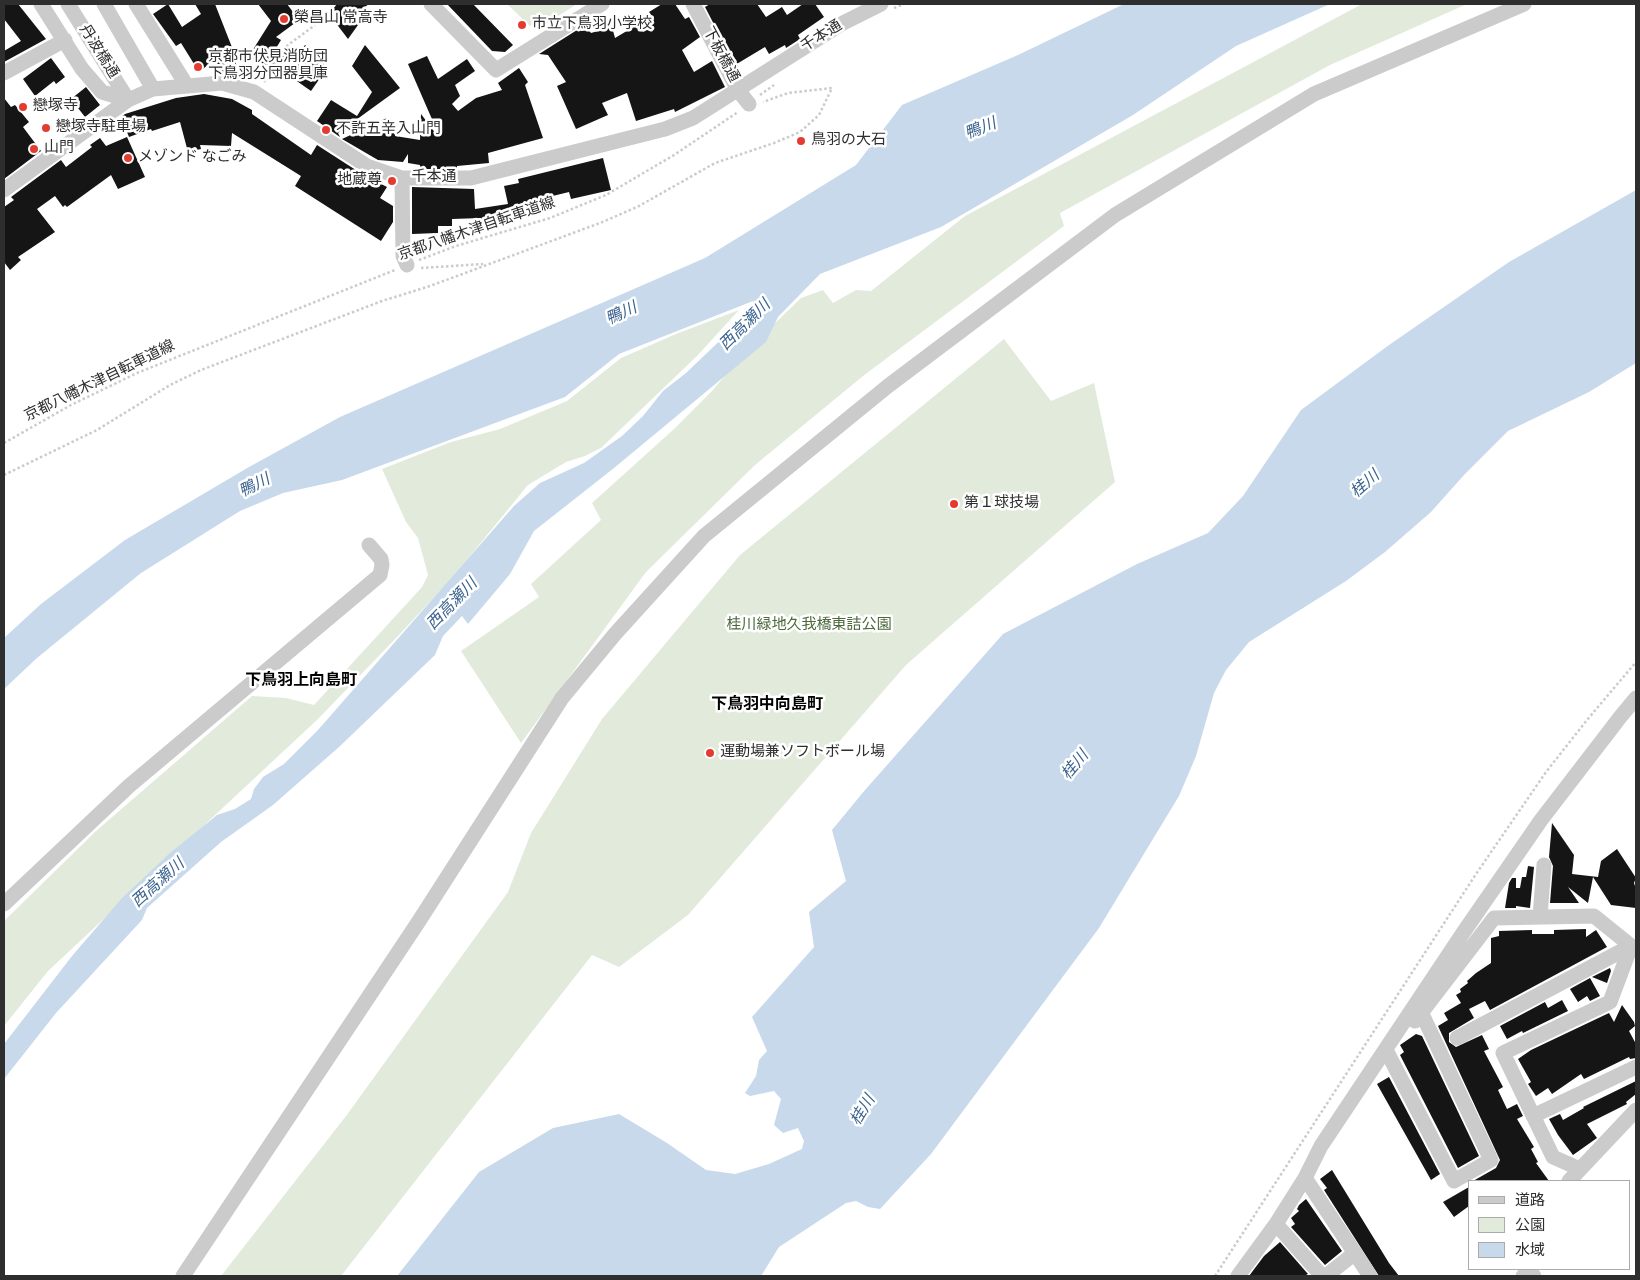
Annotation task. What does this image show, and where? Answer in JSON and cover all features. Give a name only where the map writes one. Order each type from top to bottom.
[{"type":"street","points":[[40,4],[82,69],[102,92],[128,100]]},
{"type":"street","name":"丹波橋通","points":[[68,4],[128,100]]},
{"type":"street","name":"丹波橋通","points":[[104,4],[153,89]]},
{"type":"street","points":[[136,4],[188,86]]},
{"type":"street","points":[[430,4],[496,70],[602,4]]},
{"type":"street","name":"下板橋通","points":[[693,4],[738,90],[749,104]]},
{"type":"street","points":[[183,1276],[419,921],[562,698],[615,634],[704,536],[888,386],[1115,215],[1314,94],[1524,4]]},
{"type":"street","name":"千本通","points":[[4,190],[128,100],[153,89],[222,83],[254,92],[367,166],[402,178],[470,178],[665,129],[693,118],[843,23],[885,7]]},
{"type":"street","points":[[4,73],[65,40]]},
{"type":"street","points":[[402,178],[403,256],[407,265]]},
{"type":"street","points":[[4,904],[129,786],[380,575],[381,559],[369,545]]},
{"type":"street","points":[[1238,1276],[1276,1224],[1305,1178],[1320,1146],[1541,820],[1636,698]]},
{"type":"street","points":[[1540,917],[1544,865]]},
{"type":"street","points":[[1386,1050],[1422,1014],[1494,918],[1594,916],[1634,948]]},
{"type":"street","points":[[1457,1038],[1634,948]]},
{"type":"street","points":[[1580,1169],[1553,1157],[1503,1053],[1610,1002],[1634,948]]},
{"type":"street","points":[[1386,1050],[1454,1181],[1491,1160],[1422,1014]]},
{"type":"street","points":[[1533,1116],[1636,1067]]},
{"type":"street","points":[[1570,1180],[1636,1110]]},
{"type":"street","points":[[1305,1178],[1370,1276]]},
{"type":"street","points":[[1276,1224],[1322,1276]]},
{"type":"street","points":[[1326,1276],[1355,1253]]},
{"type":"path","points":[[885,7],[904,4]]},
{"type":"path","points":[[281,55],[288,46],[314,25]]},
{"type":"path","points":[[264,81],[278,60]]},
{"type":"path","name":"京都八幡木津自転車道線","points":[[4,443],[71,405],[137,374],[456,246],[550,218],[606,195],[674,155],[778,82]]},
{"type":"path","points":[[4,475],[97,430],[170,386],[201,370],[382,300],[430,286],[600,223],[639,206],[715,163],[774,144],[800,132],[819,115],[832,88],[788,93],[757,104],[749,104]]},
{"type":"path","points":[[407,265],[416,269],[487,264]]},
{"type":"path","points":[[1215,1276],[1476,874],[1546,772],[1636,662]]},
{"type":"green space","points":[[507,4],[577,4],[541,27],[536,21],[530,26]]},
{"type":"green space","points":[[1362,4],[1467,4],[1330,65],[1060,213],[1064,226],[863,376],[755,465],[646,572],[521,743],[461,651],[539,597],[531,584],[601,520],[592,503],[674,429],[712,391],[745,352],[801,298],[823,290],[833,303],[856,290],[871,291],[965,216]]},
{"type":"green space","points":[[739,310],[697,356],[601,448],[566,462],[528,485],[452,578],[318,719],[48,971],[4,1026],[4,921],[96,831],[252,696],[286,698],[314,705],[422,587],[428,575],[418,538],[406,522],[382,469],[451,442],[500,429],[567,401],[621,358],[676,334]]},
{"type":"green space","name":"桂川緑地久我橋東詰公園","points":[[1004,339],[1051,401],[1094,383],[1115,482],[906,665],[688,915],[619,967],[592,955],[341,1276],[221,1276],[346,1116],[508,892],[531,833],[602,719],[740,555]]},
{"type":"water","points":[[1124,4],[1330,4],[1236,46],[1133,115],[941,227],[820,274],[778,317],[766,342],[614,468],[534,531],[510,574],[468,624],[462,616],[443,636],[435,655],[339,747],[273,805],[221,842],[147,908],[142,920],[56,1013],[4,1079],[4,1044],[72,956],[122,898],[170,853],[217,815],[235,809],[251,799],[254,789],[263,777],[284,764],[318,730],[514,506],[540,483],[584,463],[622,436],[643,416],[663,391],[686,373],[731,330],[754,304],[753,301],[619,354],[565,397],[342,480],[283,493],[240,511],[141,573],[37,658],[4,689],[4,638],[41,604],[125,540],[249,467],[340,417],[705,258],[856,165],[902,105],[1018,55]]},
{"type":"water","name":"桂川","points":[[1636,190],[1636,363],[1589,392],[1508,431],[1464,475],[1431,512],[1385,552],[1346,581],[1249,642],[1226,670],[1214,693],[1196,756],[1179,796],[1099,928],[931,1154],[880,1209],[868,1207],[856,1201],[846,1203],[779,1247],[761,1276],[397,1276],[479,1172],[553,1128],[619,1114],[667,1143],[706,1170],[735,1174],[769,1164],[802,1149],[804,1141],[798,1128],[783,1133],[774,1125],[781,1099],[774,1091],[750,1096],[745,1093],[756,1076],[759,1060],[767,1051],[752,1017],[814,947],[809,912],[846,881],[832,830],[865,790],[1003,634],[1137,564],[1208,533],[1243,496],[1301,410],[1389,345],[1509,262]]},
{"type":"building","points":[[4,4],[18,4],[46,39],[4,62],[4,51],[21,41],[4,19]]},
{"type":"building","points":[[168,4],[182,27],[201,14],[195,4],[215,4],[235,55],[237,72],[216,74],[214,60],[199,72],[181,43],[176,46],[153,14]]},
{"type":"building","points":[[258,4],[287,4],[299,20],[276,37],[281,40],[275,50],[292,63],[305,45],[326,62],[316,75],[320,78],[311,91],[291,77],[289,80],[266,64],[249,56],[271,21]]},
{"type":"building","points":[[337,4],[369,4],[355,14],[359,20],[356,22],[358,25],[348,39],[329,14]]},
{"type":"building","points":[[447,4],[473,4],[513,45],[505,52],[492,51]]},
{"type":"building","points":[[662,4],[675,4],[685,19],[689,17],[700,37],[682,50],[694,72],[712,61],[725,87],[675,112],[674,109],[636,121],[627,93],[602,103],[608,115],[576,129],[557,86],[566,82],[548,55],[539,54],[585,25],[591,33],[612,27],[615,38],[652,16],[649,12]]},
{"type":"building","points":[[710,4],[757,4],[766,17],[782,7],[787,15],[803,4],[815,4],[824,17],[798,35],[800,39],[786,48],[785,45],[769,54],[765,47],[735,65],[705,7]]},
{"type":"building","points":[[365,45],[400,88],[338,133],[340,137],[317,121],[331,100],[357,116],[372,92],[352,66]]},
{"type":"building","points":[[427,56],[438,79],[467,59],[475,71],[455,85],[460,96],[452,104],[458,111],[476,98],[502,90],[498,83],[519,68],[528,82],[525,85],[543,138],[488,153],[489,163],[457,166],[457,169],[420,169],[420,165],[408,163],[408,154],[403,162],[378,160],[342,139],[387,118],[397,125],[395,136],[420,140],[421,114],[436,134],[438,133],[408,64]]},
{"type":"building","points":[[51,58],[65,77],[56,84],[54,81],[35,96],[23,79]]},
{"type":"building","points":[[86,87],[100,105],[85,117],[71,99]]},
{"type":"building","points":[[204,94],[232,99],[252,110],[252,114],[311,155],[317,145],[362,174],[387,187],[380,198],[393,206],[393,222],[381,241],[295,186],[301,176],[232,133],[231,146],[200,145],[201,149],[188,152],[180,122],[129,137],[121,117],[125,114],[176,98]]},
{"type":"building","points":[[4,98],[11,107],[15,105],[29,122],[23,127],[41,151],[4,179]]},
{"type":"building","points":[[127,137],[145,177],[118,189],[111,175],[67,207],[65,205],[63,207],[55,196],[37,209],[55,232],[18,257],[21,260],[10,270],[4,262],[4,207],[14,200],[11,197],[61,160],[66,167],[92,147],[90,145],[100,138],[106,146]]},
{"type":"building","points":[[603,158],[611,190],[571,199],[569,192],[520,204],[522,214],[502,217],[503,222],[482,226],[481,218],[452,219],[452,226],[438,226],[438,233],[412,234],[412,187],[474,189],[475,209],[508,204],[504,186],[519,183],[518,179]]},
{"type":"building","points":[[1552,823],[1574,855],[1572,874],[1598,877],[1601,861],[1617,849],[1636,878],[1634,883],[1636,889],[1636,908],[1611,905],[1593,877],[1588,903],[1568,887],[1579,903],[1550,903],[1553,866],[1549,857]]},
{"type":"building","points":[[1528,866],[1534,867],[1530,908],[1516,906],[1516,908],[1505,908],[1509,883],[1512,878],[1516,878],[1516,888],[1520,888],[1522,877],[1526,877]]},
{"type":"building","points":[[1586,929],[1586,937],[1596,930],[1607,947],[1490,1010],[1485,1001],[1469,1009],[1474,1018],[1449,1033],[1449,1042],[1456,1047],[1482,1035],[1489,1049],[1484,1051],[1503,1087],[1498,1090],[1507,1109],[1517,1104],[1523,1116],[1517,1119],[1534,1147],[1531,1149],[1538,1162],[1536,1163],[1548,1180],[1475,1180],[1496,1168],[1500,1160],[1438,1026],[1448,1020],[1444,1013],[1461,1003],[1456,995],[1461,992],[1460,989],[1476,973],[1491,963],[1491,938],[1499,936],[1499,931],[1532,930],[1532,934],[1554,934],[1554,930]]},
{"type":"building","points":[[1610,968],[1611,971],[1607,983],[1592,977]]},
{"type":"building","points":[[1590,978],[1600,996],[1590,1001],[1587,996],[1578,1002],[1570,989]]},
{"type":"building","points":[[1562,1000],[1568,1011],[1507,1039],[1500,1026],[1545,1002],[1548,1008]]},
{"type":"building","points":[[1622,1005],[1634,1022],[1635,1026],[1629,1031],[1636,1044],[1636,1058],[1630,1059],[1629,1057],[1584,1079],[1581,1074],[1552,1094],[1548,1088],[1536,1096],[1528,1084],[1531,1082],[1518,1059],[1531,1050],[1609,1013],[1614,1022]]},
{"type":"building","points":[[1416,1034],[1422,1036],[1479,1156],[1458,1168],[1400,1055],[1404,1052],[1400,1045]]},
{"type":"building","points":[[1389,1077],[1440,1174],[1431,1180],[1377,1084]]},
{"type":"building","points":[[1636,1081],[1636,1094],[1626,1102],[1627,1104],[1587,1124],[1597,1138],[1573,1155],[1549,1119],[1560,1114],[1563,1120],[1583,1107]]},
{"type":"building","points":[[1332,1170],[1389,1263],[1399,1276],[1379,1276],[1324,1190],[1327,1188],[1320,1179]]},
{"type":"building","points":[[1468,1188],[1468,1207],[1454,1217],[1443,1202]]},
{"type":"building","points":[[1306,1199],[1342,1251],[1325,1265],[1291,1227],[1295,1224],[1291,1218],[1299,1211],[1297,1209],[1299,1205]]},
{"type":"building","points":[[1280,1242],[1308,1274],[1304,1276],[1249,1276],[1264,1256]]},
{"type":"place","name":"榮昌山 常高寺","points":[[284,19]]},
{"type":"place","name":"市立下鳥羽小学校","points":[[522,25]]},
{"type":"place","name":"京都市伏見消防団 下鳥羽分団器具庫","points":[[198,67]]},
{"type":"place","name":"戀塚寺","points":[[23,107]]},
{"type":"place","name":"戀塚寺駐車場","points":[[46,128]]},
{"type":"place","name":"不許五辛入山門","points":[[326,130]]},
{"type":"place","name":"鳥羽の大石","points":[[801,141]]},
{"type":"place","name":"山門","points":[[34,149]]},
{"type":"place","name":"メゾンド なごみ","points":[[128,158]]},
{"type":"place","name":"地蔵尊","points":[[392,181]]},
{"type":"place","name":"第１球技場","points":[[954,504]]},
{"type":"place","name":"運動場兼ソフトボール場","points":[[710,753]]},
{"type":"district","name":"下鳥羽上向島町","points":[[301,682]]},
{"type":"district","name":"下鳥羽中向島町","points":[[767,706]]},
{"type":"water label","name":"鴨川","points":[[981,130]]},
{"type":"water label","name":"鴨川","points":[[622,315]]},
{"type":"water label","name":"西高瀬川","points":[[746,326]]},
{"type":"water label","name":"鴨川","points":[[255,487]]},
{"type":"water label","name":"西高瀬川","points":[[453,605]]},
{"type":"water label","name":"西高瀬川","points":[[159,884]]}]
